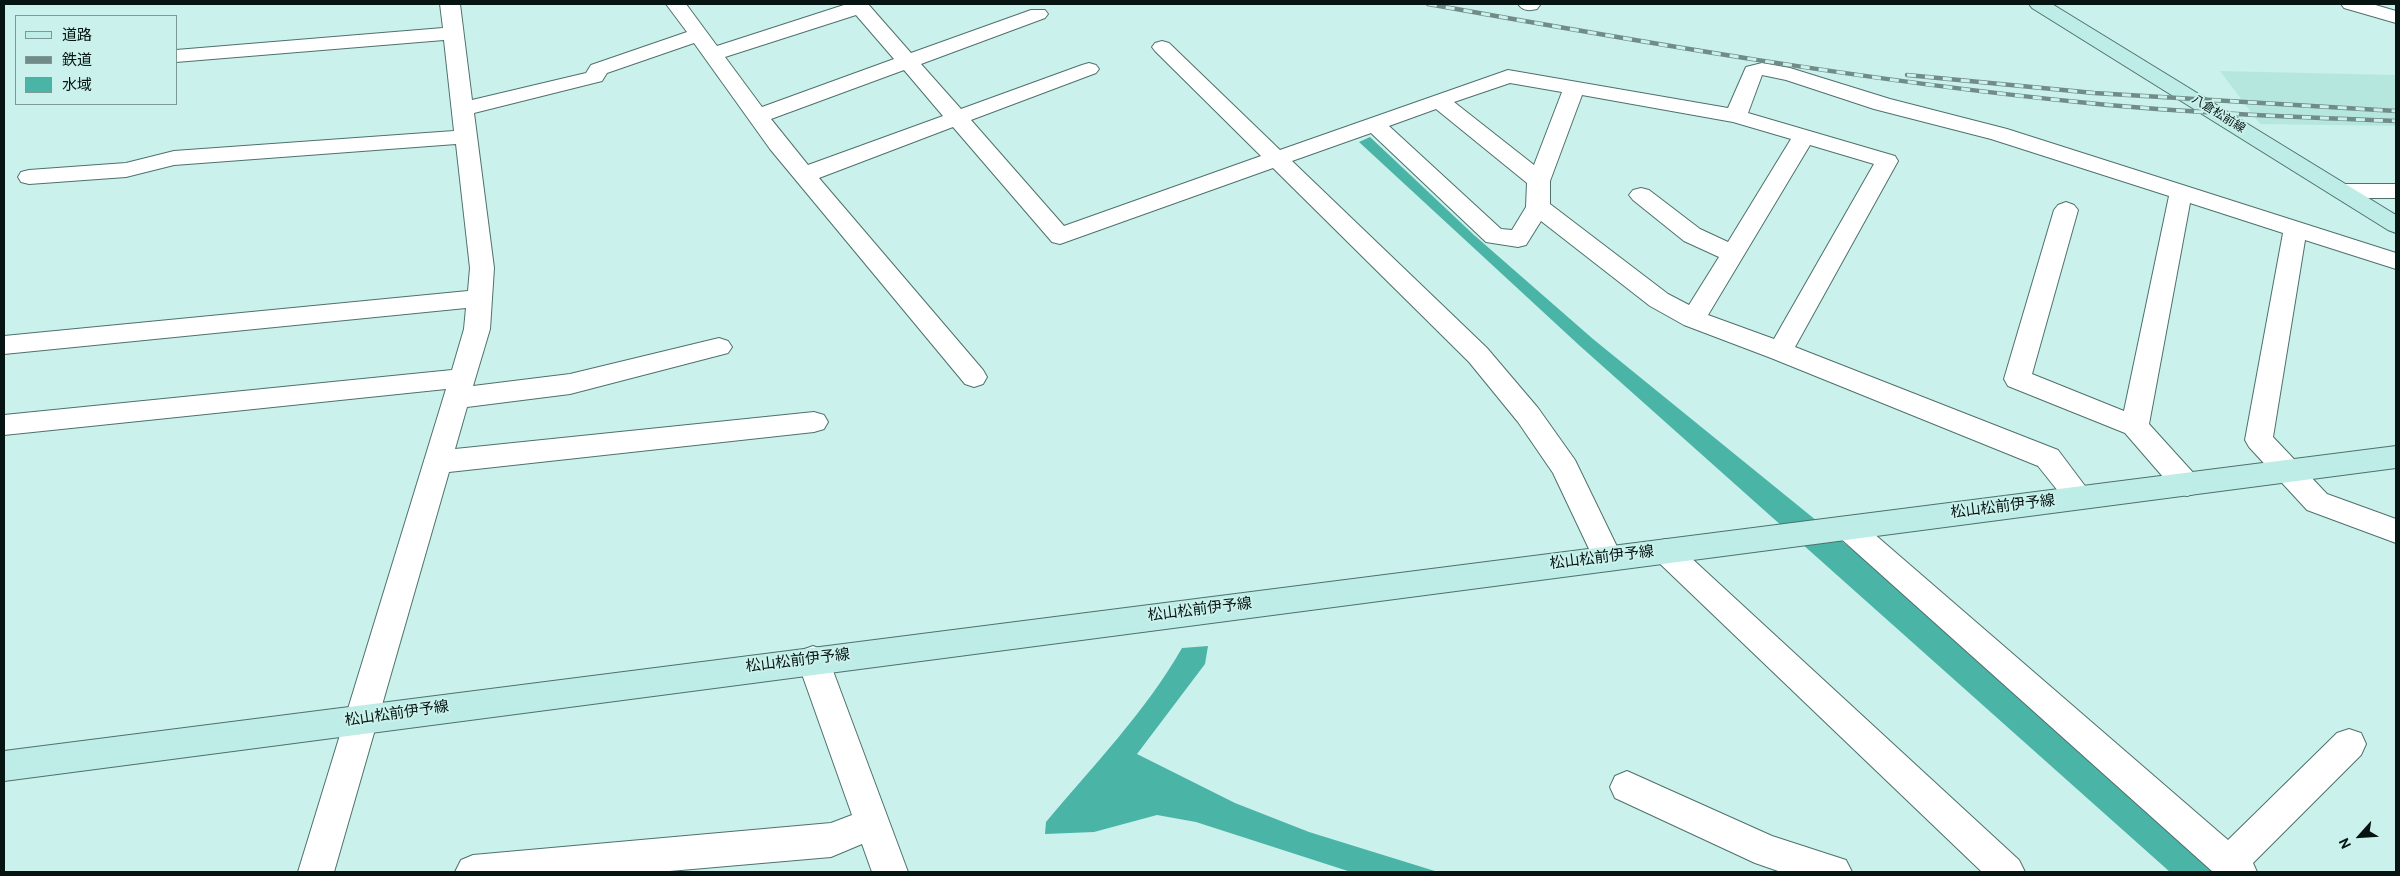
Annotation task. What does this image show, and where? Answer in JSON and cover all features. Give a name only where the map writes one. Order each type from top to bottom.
[{"type":"main road","name":"八倉松前線","points":[[2039,4],[2396,225]]},
{"type":"main road","name":"松山松前伊予線","points":[[4,766],[2396,457]]},
{"type":"street","points":[[316,872],[478,329],[482,268],[450,4]]},
{"type":"street","points":[[679,4],[758,116],[804,175],[974,377]]},
{"type":"street","points":[[2351,4],[2396,17]]},
{"type":"street","points":[[713,54],[858,5],[1060,236],[1508,76],[1736,116],[1887,161],[1780,351]]},
{"type":"street","points":[[758,116],[1038,14]]},
{"type":"street","points":[[178,56],[454,33]]},
{"type":"street","points":[[463,109],[595,77],[598,69],[700,34]]},
{"type":"street","points":[[1162,47],[1478,355],[1522,408],[1565,468],[1608,559]]},
{"type":"street","points":[[804,175],[1089,69]]},
{"type":"street","points":[[1736,116],[1753,71],[1762,69],[1790,74],[1882,104],[1999,134],[2396,261]]},
{"type":"street","points":[[1374,124],[1494,236],[1518,239],[1538,207],[1539,181],[1574,87]]},
{"type":"street","points":[[1438,100],[1539,181]]},
{"type":"street","points":[[1693,318],[1804,136]]},
{"type":"street","points":[[29,178],[126,170],[174,158],[466,137]]},
{"type":"street","points":[[2343,191],[2396,191]]},
{"type":"street","points":[[2135,426],[2181,192]]},
{"type":"street","points":[[1641,195],[1692,235],[1732,253]]},
{"type":"street","points":[[1538,207],[1659,300],[1693,318],[2048,458],[2080,498]]},
{"type":"street","points":[[2066,210],[2017,379],[2135,426],[2187,485]]},
{"type":"street","points":[[2295,230],[2259,440],[2286,472],[2317,502],[2396,531]]},
{"type":"street","points":[[4,345],[480,298]]},
{"type":"street","points":[[4,425],[460,388],[570,384],[719,347]]},
{"type":"street","points":[[438,462],[814,422]]},
{"type":"street","points":[[1848,528],[2234,868],[2349,744]]},
{"type":"street","points":[[1665,551],[2007,872]]},
{"type":"street","points":[[813,660],[890,872]]},
{"type":"street","points":[[1627,787],[1767,851],[1834,872]]},
{"type":"street","points":[[473,872],[831,840],[872,824]]},
{"type":"shaded area","points":[[2220,71],[2396,75],[2396,126],[2260,124]]},
{"type":"water","points":[[1370,137],[1474,235],[1593,339],[1865,560],[2221,872],[2170,872],[1580,346],[1359,142]]},
{"type":"water","points":[[1208,646],[1205,664],[1137,754],[1235,803],[1309,832],[1438,872],[1351,872],[1196,822],[1157,815],[1094,832],[1045,834],[1046,822],[1136,716],[1182,648]]},
{"type":"railway","points":[[1428,4],[1757,60],[1922,84],[2088,103],[2280,116],[2396,121]]},
{"type":"railway","points":[[1907,75],[2094,93],[2396,111]]}]
